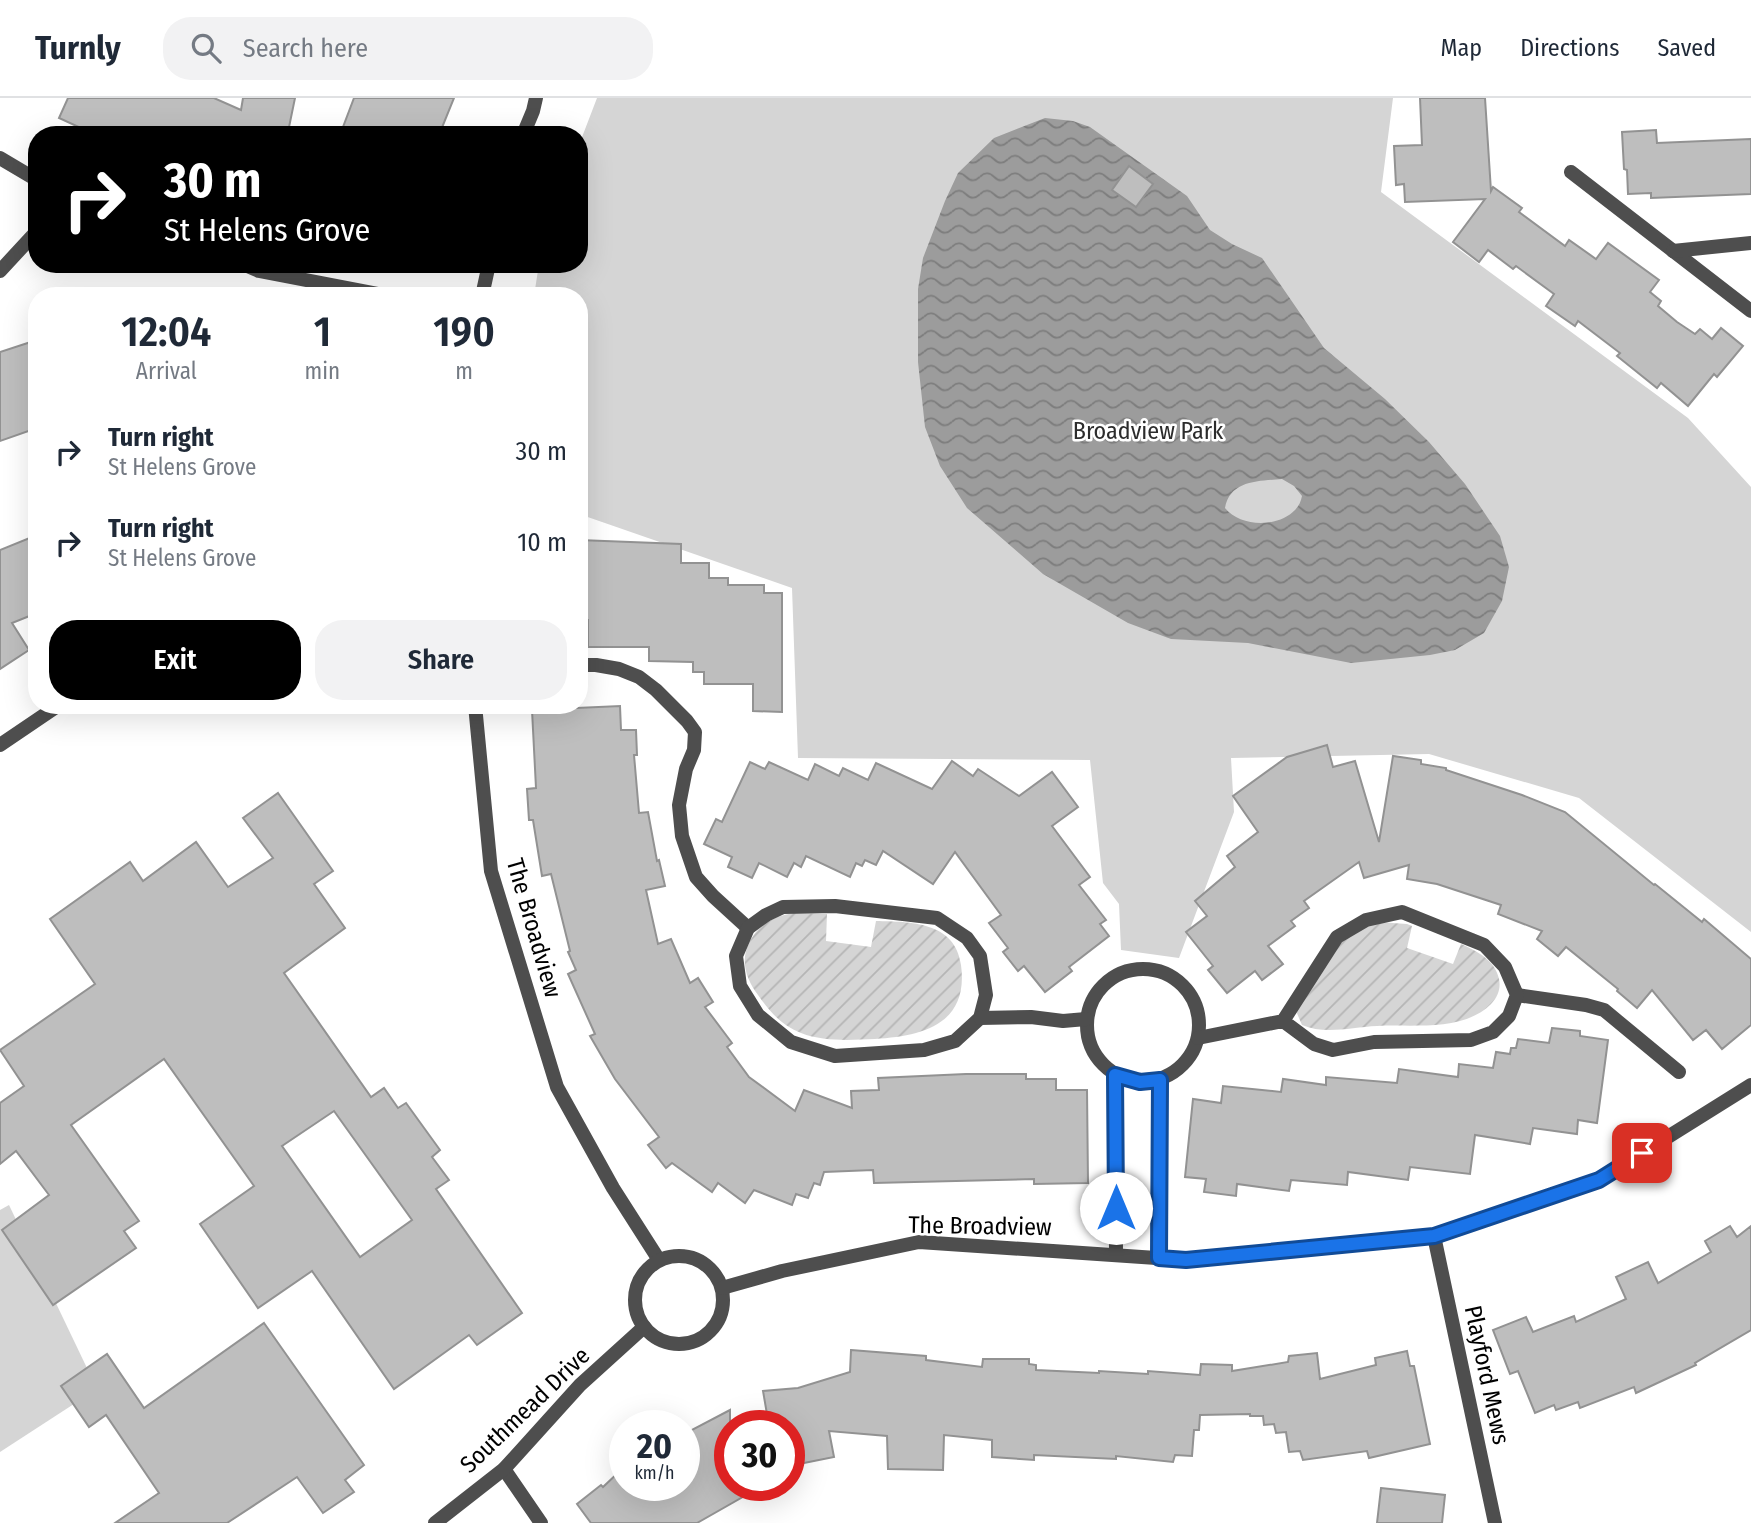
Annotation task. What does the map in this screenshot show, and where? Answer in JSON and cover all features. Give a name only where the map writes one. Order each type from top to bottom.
[{"type":"street","points":[[527,126],[535,105],[544,98]]},
{"type":"street","points":[[0,158],[28,175]]},
{"type":"street","points":[[1571,172],[1751,311]]},
{"type":"street","points":[[0,271],[28,241]]},
{"type":"street","points":[[1674,251],[1751,243]]},
{"type":"street","points":[[269,273],[342,287]]},
{"type":"street","points":[[588,665],[619,669],[639,677],[656,690],[695,732],[694,750],[686,769],[679,805],[682,836],[696,877],[748,928]]},
{"type":"street","points":[[0,746],[45,714]]},
{"type":"street","name":"The Broadview","points":[[476,714],[491,871],[557,1087],[613,1188],[659,1260]]},
{"type":"street","points":[[835,906],[937,918],[967,938],[980,956],[986,995],[980,1018],[955,1041],[924,1050],[835,1056],[791,1042],[758,1016],[740,986],[736,956],[748,928],[783,907],[835,906]]},
{"type":"street","points":[[1198,1038],[1283,1021],[1337,937],[1366,920],[1402,912],[1484,945],[1505,967],[1517,995],[1509,1016],[1493,1032],[1471,1040],[1374,1042],[1333,1050],[1314,1044],[1283,1021]]},
{"type":"street","points":[[1145,968],[1164,972],[1181,984],[1193,999],[1199,1019],[1198,1038],[1190,1057],[1177,1070],[1160,1080],[1140,1082],[1115,1075],[1100,1062],[1090,1045],[1086,1018],[1092,999],[1104,984],[1120,973],[1145,968]]},
{"type":"street","points":[[1517,995],[1604,1010],[1678,1072]]},
{"type":"street","points":[[980,1018],[1031,1017],[1063,1021],[1086,1018]]},
{"type":"street","points":[[1115,1075],[1116,1254]]},
{"type":"street","points":[[1159,1258],[1160,1080]]},
{"type":"street","name":"The Broadview","points":[[722,1288],[782,1271],[919,1242],[1186,1260],[1434,1236],[1599,1180],[1751,1085]]},
{"type":"street","name":"Playford Mews","points":[[1434,1236],[1495,1523]]},
{"type":"street","points":[[674,1255],[690,1257],[704,1263],[715,1274],[722,1288],[722,1310],[718,1320],[704,1337],[683,1344],[672,1343],[652,1335],[644,1327],[635,1303],[636,1290],[648,1267],[659,1260],[674,1255]]},
{"type":"street","name":"Southmead Drive","points":[[440,1522],[503,1469],[580,1385],[644,1327]]},
{"type":"street","points":[[503,1469],[541,1523]]},
{"type":"green space","name":"Broadview Park","points":[[597,98],[1393,98],[1381,192],[1688,418],[1751,487],[1751,932],[1579,798],[1429,754],[1231,758],[1234,812],[1179,958],[1121,950],[1119,904],[1103,883],[1090,760],[798,758],[792,588],[588,517],[588,287],[535,287],[538,273],[588,273],[586,126]]},
{"type":"green space","points":[[793,913],[827,914],[826,941],[871,947],[876,921],[916,924],[940,932],[950,940],[957,951],[961,965],[962,985],[958,1001],[950,1014],[939,1023],[910,1034],[838,1040],[810,1036],[794,1030],[776,1017],[762,1001],[745,968],[746,951],[758,930],[777,917]]},
{"type":"green space","points":[[1378,922],[1412,926],[1407,948],[1453,964],[1461,944],[1479,953],[1494,967],[1499,979],[1500,986],[1491,1004],[1467,1019],[1437,1025],[1320,1030],[1302,1025],[1296,1011],[1340,943],[1359,929]]},
{"type":"green space","points":[[9,1205],[97,1389],[0,1452],[0,1210]]},
{"type":"water","points":[[1045,118],[1073,121],[1090,127],[1187,196],[1210,230],[1262,258],[1324,348],[1385,399],[1429,442],[1465,484],[1500,536],[1509,567],[1502,601],[1484,633],[1455,650],[1351,663],[1248,643],[1171,639],[1128,623],[1043,574],[967,508],[940,466],[925,427],[918,362],[918,289],[923,258],[958,173],[994,138]],"holes":[[[1282,479],[1294,486],[1302,496],[1300,503],[1288,516],[1279,520],[1249,522],[1225,508],[1233,492],[1247,484]]]},
{"type":"building","points":[[68,98],[214,98],[241,110],[243,98],[295,98],[289,126],[76,126],[59,118]]},
{"type":"building","points":[[354,98],[454,98],[443,126],[343,126]]},
{"type":"building","points":[[1420,98],[1485,98],[1491,191],[1493,187],[1522,208],[1519,212],[1565,246],[1569,240],[1596,259],[1608,243],[1659,280],[1650,292],[1661,301],[1658,306],[1677,322],[1695,334],[1700,329],[1712,339],[1721,328],[1743,346],[1717,377],[1714,374],[1688,406],[1661,383],[1657,388],[1617,356],[1620,353],[1578,321],[1575,326],[1546,306],[1554,294],[1516,266],[1513,269],[1488,250],[1479,262],[1453,242],[1485,199],[1405,202],[1404,184],[1396,185],[1394,146],[1422,145]]},
{"type":"building","points":[[1656,130],[1657,143],[1751,139],[1751,194],[1651,198],[1651,193],[1628,194],[1622,132]]},
{"type":"building","points":[[1129,166],[1153,184],[1136,207],[1112,190]]},
{"type":"building","points":[[28,343],[28,431],[0,441],[0,352]]},
{"type":"building","points":[[28,539],[28,617],[12,623],[28,651],[0,669],[0,550]]},
{"type":"building","points":[[588,540],[681,544],[681,563],[709,563],[709,578],[728,578],[728,585],[764,585],[764,593],[782,593],[782,712],[753,711],[753,684],[704,684],[704,672],[693,672],[693,662],[649,661],[649,647],[588,647]]},
{"type":"building","points":[[620,706],[621,730],[636,730],[637,755],[634,755],[639,813],[648,812],[657,861],[659,860],[665,886],[646,890],[658,944],[671,939],[690,983],[698,978],[713,1002],[705,1007],[732,1043],[727,1047],[749,1077],[795,1111],[804,1090],[852,1108],[851,1091],[879,1090],[878,1078],[1026,1074],[1026,1079],[1056,1079],[1056,1090],[1087,1090],[1088,1183],[1034,1184],[1034,1179],[874,1183],[873,1170],[824,1172],[820,1185],[814,1183],[808,1198],[796,1194],[792,1205],[754,1190],[745,1203],[718,1183],[712,1192],[672,1163],[666,1168],[648,1145],[659,1137],[615,1079],[590,1036],[595,1034],[568,974],[576,970],[568,952],[570,951],[551,874],[542,876],[533,820],[529,820],[527,789],[536,788],[532,714],[588,714],[588,707]]},
{"type":"building","points":[[1327,745],[1333,767],[1355,761],[1379,842],[1393,756],[1421,760],[1421,764],[1446,768],[1565,812],[1702,922],[1704,919],[1751,959],[1751,1025],[1722,1049],[1706,1030],[1693,1040],[1652,990],[1637,1008],[1566,947],[1558,956],[1537,939],[1542,931],[1498,914],[1501,905],[1437,884],[1407,879],[1409,865],[1364,878],[1359,862],[1304,901],[1309,908],[1291,921],[1295,926],[1268,946],[1283,964],[1262,980],[1255,971],[1227,993],[1208,970],[1213,966],[1186,932],[1207,916],[1195,901],[1235,867],[1227,856],[1258,832],[1233,796],[1287,757]]},
{"type":"building","points":[[952,761],[973,776],[978,769],[1019,796],[1052,772],[1078,807],[1052,826],[1090,877],[1079,885],[1106,920],[1100,924],[1109,936],[1069,967],[1072,971],[1045,992],[1024,966],[1018,971],[1003,952],[1008,948],[989,923],[1001,915],[955,852],[933,884],[883,851],[876,865],[865,860],[862,866],[856,863],[850,877],[806,856],[801,867],[794,863],[787,877],[759,863],[752,878],[728,867],[732,857],[704,844],[716,819],[722,822],[750,762],[765,769],[769,762],[808,780],[815,764],[839,776],[843,768],[868,780],[876,763],[932,789]]},
{"type":"building","points":[[278,793],[333,871],[314,884],[345,928],[284,973],[371,1097],[384,1088],[398,1108],[406,1103],[440,1150],[432,1157],[449,1180],[436,1189],[522,1313],[477,1345],[469,1335],[394,1389],[312,1271],[258,1308],[200,1224],[254,1186],[164,1059],[71,1125],[139,1221],[124,1231],[136,1248],[53,1305],[2,1230],[49,1195],[16,1151],[0,1164],[0,1103],[24,1086],[0,1050],[95,984],[50,919],[130,862],[143,881],[196,842],[228,887],[273,858],[243,818]],"holes":[[[334,1111],[412,1220],[360,1257],[282,1146]]]},
{"type":"building","points":[[1552,1028],[1580,1031],[1580,1036],[1608,1040],[1597,1123],[1578,1120],[1577,1134],[1533,1128],[1530,1144],[1475,1135],[1470,1174],[1410,1167],[1408,1180],[1348,1172],[1347,1185],[1291,1180],[1289,1191],[1237,1184],[1236,1196],[1204,1192],[1206,1179],[1185,1177],[1193,1099],[1221,1103],[1223,1086],[1281,1092],[1283,1079],[1326,1085],[1326,1077],[1397,1083],[1399,1069],[1458,1077],[1459,1064],[1493,1068],[1496,1052],[1510,1054],[1511,1048],[1516,1048],[1518,1039],[1549,1043]]},
{"type":"building","points":[[1730,1226],[1737,1237],[1751,1226],[1751,1330],[1695,1363],[1696,1365],[1636,1393],[1634,1387],[1580,1408],[1578,1402],[1556,1410],[1554,1405],[1535,1413],[1518,1371],[1510,1374],[1493,1330],[1526,1317],[1533,1332],[1574,1316],[1576,1322],[1626,1299],[1616,1277],[1648,1262],[1658,1283],[1711,1252],[1705,1241]]},
{"type":"building","points":[[264,1323],[364,1465],[345,1480],[354,1492],[323,1513],[297,1477],[227,1523],[115,1523],[159,1493],[106,1415],[89,1427],[61,1386],[107,1354],[144,1408]]},
{"type":"building","points":[[851,1350],[926,1356],[926,1360],[982,1367],[983,1359],[1029,1359],[1029,1364],[1036,1365],[1036,1370],[1148,1374],[1148,1371],[1200,1375],[1201,1364],[1232,1365],[1232,1371],[1288,1362],[1289,1356],[1317,1353],[1320,1379],[1376,1365],[1375,1358],[1407,1351],[1410,1366],[1414,1366],[1430,1444],[1369,1458],[1367,1451],[1303,1460],[1300,1451],[1289,1452],[1286,1432],[1276,1433],[1274,1424],[1264,1425],[1263,1416],[1200,1415],[1199,1430],[1194,1430],[1192,1456],[1175,1455],[1173,1462],[1116,1456],[1116,1459],[1034,1455],[1034,1460],[992,1457],[992,1440],[944,1435],[943,1470],[888,1469],[887,1436],[829,1431],[834,1457],[805,1463],[805,1410],[766,1410],[763,1391],[798,1388],[850,1372]]},
{"type":"building","points":[[714,1418],[714,1501],[736,1501],[697,1523],[591,1523],[577,1504],[609,1481],[609,1501],[700,1501],[700,1426]]},
{"type":"building","points":[[1381,1488],[1445,1495],[1442,1523],[1377,1523]]},
{"type":"route","points":[[1116,1208],[1115,1075],[1140,1082],[1160,1080],[1159,1258],[1186,1260],[1434,1236],[1599,1180],[1642,1153]]}]
